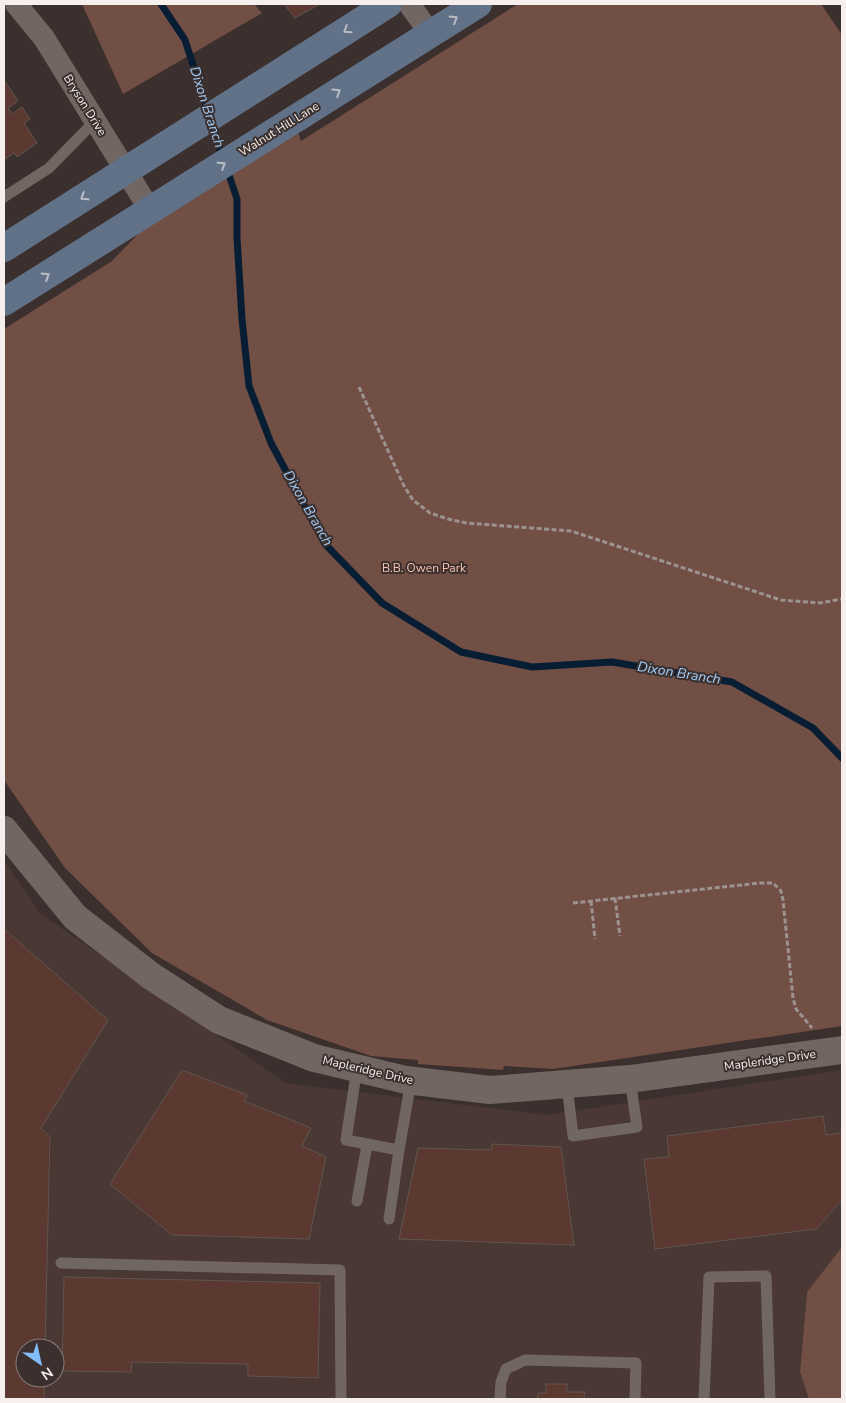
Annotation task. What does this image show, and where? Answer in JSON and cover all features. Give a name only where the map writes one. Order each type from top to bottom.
[{"type":"main road","points":[[4,248],[388,4]]},
{"type":"main road","name":"Walnut Hill Lane","points":[[4,302],[478,4]]},
{"type":"street","name":"Bryson Drive","points":[[16,4],[44,38],[150,210]]},
{"type":"street","points":[[409,4],[430,33]]},
{"type":"street","name":"Mapleridge Drive","points":[[4,830],[75,917],[151,976],[219,1020],[314,1058],[411,1081],[490,1090],[630,1079],[842,1050]]},
{"type":"lane","points":[[4,197],[49,168],[95,121]]},
{"type":"lane","points":[[357,1068],[346,1140],[399,1150]]},
{"type":"lane","points":[[567,1085],[573,1136],[637,1127],[630,1079]]},
{"type":"lane","points":[[389,1219],[411,1081]]},
{"type":"lane","points":[[357,1201],[367,1145]]},
{"type":"lane","points":[[61,1263],[340,1270],[341,1399]]},
{"type":"lane","points":[[704,1399],[709,1277],[766,1276],[770,1399]]},
{"type":"lane","points":[[500,1399],[501,1382],[506,1370],[525,1360],[636,1363],[635,1399]]},
{"type":"path","points":[[359,387],[404,486],[413,500],[430,513],[466,523],[571,531],[781,600],[820,603],[842,599]]},
{"type":"path","points":[[573,903],[773,883],[780,891],[783,900],[793,998],[796,1010],[812,1028],[817,1030]]},
{"type":"path","points":[[615,898],[620,936]]},
{"type":"path","points":[[591,901],[595,939]]},
{"type":"shaded area","points":[[4,861],[41,914],[286,1083],[546,1115],[842,1070],[842,1247],[807,1292],[800,1372],[809,1399],[4,1399]]},
{"type":"green space","points":[[82,4],[254,4],[262,13],[123,94]]},
{"type":"green space","name":"B.B. Owen Park","points":[[518,4],[821,4],[842,35],[842,1026],[553,1069],[504,1066],[503,1070],[418,1064],[418,1060],[371,1056],[267,1020],[152,953],[65,868],[4,780],[4,329],[112,261],[164,207],[297,129],[301,141]]},
{"type":"green space","points":[[842,1247],[842,1399],[809,1399],[800,1372],[807,1292]]},
{"type":"building","points":[[284,4],[320,4],[295,18]]},
{"type":"building","points":[[4,80],[18,101],[8,108],[12,114],[22,107],[30,119],[24,123],[37,143],[17,157],[14,153],[4,160]]},
{"type":"building","points":[[4,929],[108,1020],[41,1128],[50,1137],[45,1338],[15,1338],[15,1388],[44,1388],[44,1399],[4,1399]]},
{"type":"building","points":[[182,1070],[247,1095],[244,1101],[311,1128],[302,1146],[326,1157],[309,1239],[172,1235],[110,1184]]},
{"type":"building","points":[[823,1116],[826,1135],[842,1133],[842,1200],[816,1229],[655,1249],[644,1159],[669,1157],[667,1136]]},
{"type":"building","points":[[492,1144],[561,1147],[574,1245],[399,1239],[418,1148],[491,1150]]},
{"type":"building","points":[[64,1277],[320,1283],[318,1378],[248,1376],[248,1364],[132,1362],[131,1372],[65,1371],[65,1338],[63,1338]]},
{"type":"building","points":[[546,1384],[567,1384],[567,1392],[585,1392],[584,1399],[537,1399],[538,1393],[546,1393]]},
{"type":"waterway","name":"Dixon Branch","points":[[161,4],[185,40],[208,111]]},
{"type":"waterway","name":"Dixon Branch","points":[[212,124],[223,159]]},
{"type":"waterway","name":"Dixon Branch","points":[[227,169],[237,199],[237,238],[242,319],[249,386],[271,443],[325,544],[382,603],[461,652],[532,667],[612,662],[732,682],[813,728],[842,758]]}]
